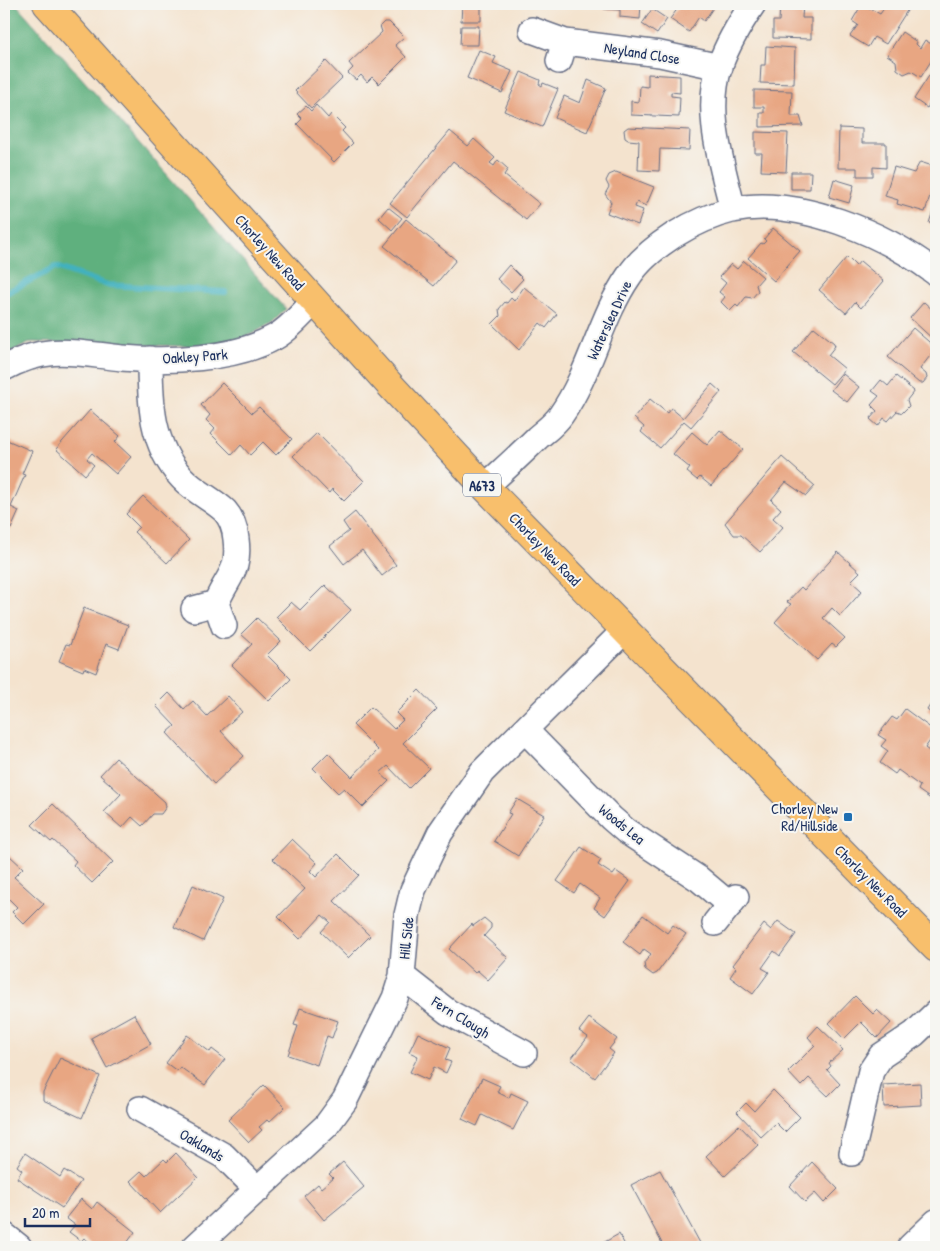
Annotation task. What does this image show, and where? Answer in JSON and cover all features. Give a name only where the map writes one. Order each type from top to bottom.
[{"type":"main road","name":"Chorley New Road","points":[[47,4],[314,302],[485,487],[936,948]]},
{"type":"street","points":[[733,210],[715,128],[714,107],[720,67],[736,30],[752,4]]},
{"type":"street","name":"Neyland Close","points":[[532,30],[562,51],[660,54],[720,67]]},
{"type":"street","name":"Waterslea Drive","points":[[485,487],[560,417],[578,386],[617,295],[630,275],[646,256],[685,228],[709,217],[733,210],[761,207],[789,210],[844,224],[894,246],[936,273]]},
{"type":"street","name":"Oakley Park","points":[[4,368],[24,357],[40,353],[75,352],[150,359],[225,356],[246,350],[282,332],[314,302]]},
{"type":"street","name":"Oakley Park","points":[[150,359],[150,404],[154,426],[164,450],[183,479],[224,511],[234,527],[238,558],[235,569],[205,606],[224,626]]},
{"type":"street","name":"Hill Side","points":[[195,1247],[326,1126],[345,1100],[395,998],[402,976],[407,915],[414,890],[440,833],[482,772],[624,631]]},
{"type":"street","name":"Woods Lea","points":[[526,730],[611,818],[626,831],[693,874],[727,908]]},
{"type":"street","name":"Fern Clough","points":[[402,976],[448,1012],[524,1052]]},
{"type":"street","points":[[852,1153],[866,1127],[867,1084],[875,1064],[889,1049],[914,1034],[936,1013]]},
{"type":"street","name":"Oaklands","points":[[139,1110],[224,1156],[258,1190]]},
{"type":"street","points":[[910,1247],[936,1222]]},
{"type":"street","points":[[4,1236],[19,1247]]},
{"type":"green space","points":[[4,4],[16,4],[286,309],[273,322],[254,333],[221,347],[32,342],[4,355]]},
{"type":"building","points":[[462,4],[481,4],[481,21],[461,21]]},
{"type":"building","points":[[604,4],[641,4],[640,19],[620,17],[620,10],[604,9]]},
{"type":"building","points":[[681,4],[715,5],[704,21],[699,17],[689,32],[670,19]]},
{"type":"building","points":[[780,4],[803,4],[802,18],[811,18],[811,39],[773,38],[773,21],[779,21]]},
{"type":"building","points":[[862,4],[880,14],[887,4],[910,6],[886,44],[874,37],[868,47],[850,36],[858,25],[852,21]]},
{"type":"building","points":[[652,9],[667,19],[657,34],[642,24]]},
{"type":"building","points":[[384,22],[389,22],[404,37],[395,45],[406,57],[379,84],[372,77],[367,82],[361,75],[356,80],[348,73],[353,68],[349,63],[382,32],[380,26]]},
{"type":"building","points":[[461,26],[479,26],[478,45],[460,45]]},
{"type":"building","points":[[902,32],[917,42],[916,44],[920,48],[925,40],[936,47],[936,53],[921,77],[911,71],[904,74],[897,69],[896,61],[887,55]]},
{"type":"building","points":[[766,46],[795,48],[794,84],[760,83],[761,65],[765,65]]},
{"type":"building","points":[[479,50],[496,57],[493,63],[512,71],[502,93],[467,78]]},
{"type":"building","points":[[326,61],[342,78],[311,108],[295,91]]},
{"type":"building","points":[[936,65],[936,99],[934,97],[927,108],[914,99]]},
{"type":"building","points":[[521,72],[540,80],[539,84],[542,86],[543,83],[558,89],[542,127],[504,111]]},
{"type":"building","points":[[648,74],[680,76],[680,93],[671,92],[671,96],[680,97],[679,117],[631,115],[631,101],[639,102],[640,86],[648,87]]},
{"type":"building","points":[[588,80],[606,88],[587,132],[555,118],[564,96],[580,103]]},
{"type":"building","points":[[754,90],[792,91],[791,116],[800,116],[803,126],[760,127],[760,113],[764,113],[764,107],[754,107]]},
{"type":"building","points":[[316,105],[328,118],[331,114],[345,128],[342,131],[353,143],[334,162],[297,124],[302,119],[297,114],[306,106],[311,111]]},
{"type":"building","points":[[628,127],[690,130],[689,150],[660,149],[659,171],[638,170],[639,141],[625,138],[624,130]]},
{"type":"building","points":[[839,128],[862,129],[862,143],[886,143],[886,168],[873,167],[873,176],[857,176],[857,168],[838,168]]},
{"type":"building","points":[[450,131],[468,146],[474,139],[495,158],[490,163],[494,166],[498,160],[508,169],[504,175],[540,204],[526,220],[453,161],[407,217],[390,203]]},
{"type":"building","points":[[755,132],[788,133],[786,172],[761,171],[762,153],[755,153]]},
{"type":"building","points":[[920,162],[936,167],[936,176],[925,212],[897,204],[898,200],[885,196],[894,167],[914,173]]},
{"type":"building","points":[[616,172],[654,187],[646,206],[637,202],[635,207],[643,210],[638,225],[607,213],[611,202],[605,194],[609,187],[606,181],[609,175]]},
{"type":"building","points":[[791,172],[811,172],[810,189],[791,189]]},
{"type":"building","points":[[834,179],[854,185],[849,203],[829,197]]},
{"type":"building","points":[[936,202],[936,225],[929,223]]},
{"type":"building","points":[[388,207],[402,218],[392,230],[379,218]]},
{"type":"building","points":[[406,219],[456,260],[434,286],[384,246]]},
{"type":"building","points":[[773,228],[800,251],[774,281],[748,258],[761,243],[763,244],[766,241],[764,239]]},
{"type":"building","points":[[847,257],[856,266],[860,261],[884,281],[861,308],[855,302],[846,313],[819,290]]},
{"type":"building","points":[[744,261],[763,277],[756,285],[758,291],[752,298],[746,297],[738,307],[736,305],[730,311],[721,302],[725,297],[719,292],[726,283],[719,277],[731,264],[737,269]]},
{"type":"building","points":[[509,265],[523,279],[511,292],[497,279]]},
{"type":"building","points":[[524,287],[557,314],[546,328],[540,323],[519,350],[492,324],[500,316],[499,309],[505,302],[507,303],[511,298],[514,301]]},
{"type":"building","points":[[924,302],[936,313],[936,342],[910,318]]},
{"type":"building","points":[[814,327],[834,343],[835,346],[828,355],[845,369],[832,384],[793,352]]},
{"type":"building","points":[[913,328],[936,348],[920,369],[926,374],[927,378],[923,383],[919,383],[888,357]]},
{"type":"building","points":[[843,374],[859,387],[847,402],[831,390]]},
{"type":"building","points":[[896,376],[914,391],[907,400],[909,406],[902,413],[897,411],[888,421],[884,418],[878,426],[870,419],[877,411],[871,405],[879,396],[872,391],[881,380],[888,386]]},
{"type":"building","points":[[222,383],[252,413],[259,407],[292,439],[276,455],[263,442],[250,455],[241,445],[232,455],[211,434],[215,429],[206,420],[210,415],[201,405]]},
{"type":"building","points":[[712,384],[721,392],[691,427],[684,421],[660,448],[641,432],[644,427],[634,418],[650,399],[667,413],[671,408],[683,418]]},
{"type":"building","points":[[90,410],[120,436],[115,442],[131,457],[116,474],[92,453],[87,459],[94,465],[85,475],[56,449]]},
{"type":"building","points":[[720,430],[743,449],[711,486],[700,477],[697,480],[687,472],[690,468],[673,454],[692,432],[707,445]]},
{"type":"building","points":[[317,433],[364,481],[344,501],[332,489],[329,493],[293,456]]},
{"type":"building","points":[[7,440],[32,451],[22,474],[25,475],[11,507],[19,511],[11,529],[4,526],[4,448]]},
{"type":"building","points":[[782,457],[815,486],[806,496],[786,482],[771,500],[781,509],[773,518],[783,527],[760,552],[741,535],[734,535],[725,523]]},
{"type":"building","points":[[143,496],[189,540],[167,563],[134,532],[139,527],[126,514]]},
{"type":"building","points":[[355,512],[396,565],[382,576],[362,550],[344,564],[330,546],[349,531],[343,522]]},
{"type":"building","points":[[838,552],[860,572],[851,581],[862,591],[840,616],[832,608],[823,618],[845,638],[836,647],[832,644],[817,660],[775,622],[791,604],[787,602],[801,587],[804,590]]},
{"type":"building","points":[[325,585],[351,610],[310,651],[276,617],[291,602],[300,610]]},
{"type":"building","points":[[84,608],[128,625],[119,649],[106,644],[96,673],[84,668],[83,671],[59,661],[66,644],[70,645]]},
{"type":"building","points":[[257,618],[281,641],[267,655],[291,679],[269,701],[232,665],[252,644],[241,634]]},
{"type":"building","points":[[419,690],[437,709],[403,743],[429,768],[409,788],[388,766],[380,773],[389,781],[363,807],[344,788],[338,793],[313,768],[328,753],[352,777],[378,750],[353,725],[371,707],[394,729],[403,720],[396,713]]},
{"type":"building","points":[[169,693],[184,709],[193,701],[207,716],[228,696],[242,712],[221,731],[244,756],[214,784],[167,733],[175,726],[156,706]]},
{"type":"building","points":[[936,696],[936,717],[927,710]]},
{"type":"building","points":[[905,709],[936,732],[925,748],[929,751],[936,740],[935,802],[918,790],[920,786],[898,770],[895,774],[880,763],[888,751],[881,746],[886,740],[878,735],[892,717],[897,720]]},
{"type":"building","points":[[116,758],[165,802],[166,807],[161,814],[153,814],[142,826],[132,817],[122,828],[104,812],[121,794],[100,775]]},
{"type":"building","points":[[517,799],[544,815],[518,856],[494,841],[511,814],[508,813]]},
{"type":"building","points":[[53,804],[113,862],[92,883],[73,865],[76,861],[53,840],[51,842],[32,825]]},
{"type":"building","points":[[292,839],[317,863],[310,871],[316,877],[338,854],[359,875],[334,901],[370,936],[348,958],[321,932],[330,922],[322,915],[300,939],[278,917],[305,889],[273,859]]},
{"type":"building","points":[[581,847],[601,860],[598,865],[613,875],[616,871],[630,881],[605,916],[594,908],[600,898],[580,884],[574,893],[557,881]]},
{"type":"building","points":[[9,855],[23,868],[14,877],[44,904],[24,924],[12,912],[17,907],[4,894],[4,860]]},
{"type":"building","points":[[193,885],[223,899],[203,941],[174,927]]},
{"type":"building","points":[[643,915],[667,933],[673,925],[686,934],[657,973],[653,975],[645,969],[644,963],[651,954],[644,949],[640,955],[623,942]]},
{"type":"building","points":[[484,918],[491,924],[491,928],[484,936],[508,958],[488,980],[477,970],[475,973],[449,949],[472,924],[473,926]]},
{"type":"building","points":[[778,921],[796,934],[780,956],[774,951],[762,968],[769,972],[753,994],[730,977],[736,968],[733,965],[764,924],[771,930]]},
{"type":"building","points":[[855,996],[873,1014],[877,1010],[891,1023],[877,1038],[861,1022],[844,1039],[829,1023]]},
{"type":"building","points":[[300,1008],[338,1021],[332,1038],[327,1036],[317,1065],[288,1055],[298,1026],[294,1025]]},
{"type":"building","points":[[134,1014],[151,1044],[107,1068],[91,1038]]},
{"type":"building","points":[[589,1018],[617,1039],[609,1049],[614,1053],[595,1078],[571,1059],[588,1037],[579,1031]]},
{"type":"building","points":[[818,1026],[843,1050],[829,1063],[831,1066],[827,1070],[840,1084],[828,1096],[809,1078],[801,1086],[788,1072],[815,1045],[808,1037]]},
{"type":"building","points":[[418,1033],[450,1048],[445,1060],[451,1062],[446,1073],[434,1067],[428,1080],[410,1072],[418,1056],[409,1052]]},
{"type":"building","points":[[187,1035],[210,1052],[212,1049],[225,1059],[205,1085],[180,1067],[177,1071],[166,1063]]},
{"type":"building","points":[[60,1058],[100,1076],[82,1118],[43,1100],[43,1092]]},
{"type":"building","points":[[482,1078],[500,1086],[497,1092],[509,1098],[511,1093],[528,1101],[513,1130],[482,1115],[477,1126],[462,1119]]},
{"type":"building","points":[[920,1083],[921,1105],[884,1107],[883,1085]]},
{"type":"building","points":[[264,1085],[285,1107],[269,1122],[267,1120],[259,1127],[262,1130],[249,1142],[228,1120]]},
{"type":"building","points":[[773,1090],[800,1117],[785,1132],[776,1123],[761,1137],[737,1112],[746,1103],[754,1111]]},
{"type":"building","points":[[739,1125],[758,1145],[725,1176],[706,1156]]},
{"type":"building","points":[[25,1153],[60,1177],[64,1170],[81,1181],[62,1208],[17,1178],[22,1170],[17,1166]]},
{"type":"building","points":[[176,1153],[198,1177],[160,1213],[130,1181],[141,1171],[146,1176],[164,1159],[167,1162]]},
{"type":"building","points":[[343,1162],[364,1187],[324,1220],[304,1196],[318,1184],[321,1188],[333,1178],[329,1174]]},
{"type":"building","points":[[812,1162],[838,1189],[824,1203],[815,1193],[805,1202],[790,1186]]},
{"type":"building","points":[[660,1170],[700,1243],[692,1247],[664,1247],[631,1185]]},
{"type":"building","points":[[81,1199],[92,1209],[97,1202],[135,1232],[124,1247],[96,1247],[84,1238],[81,1241],[69,1232],[75,1225],[66,1218]]},
{"type":"building","points":[[619,1234],[626,1247],[594,1247],[601,1244]]},
{"type":"waterway","points":[[4,294],[56,267],[108,285],[225,292]]},
{"type":"place","name":"Chorley New Rd/Hillside","points":[[848,817]]}]
